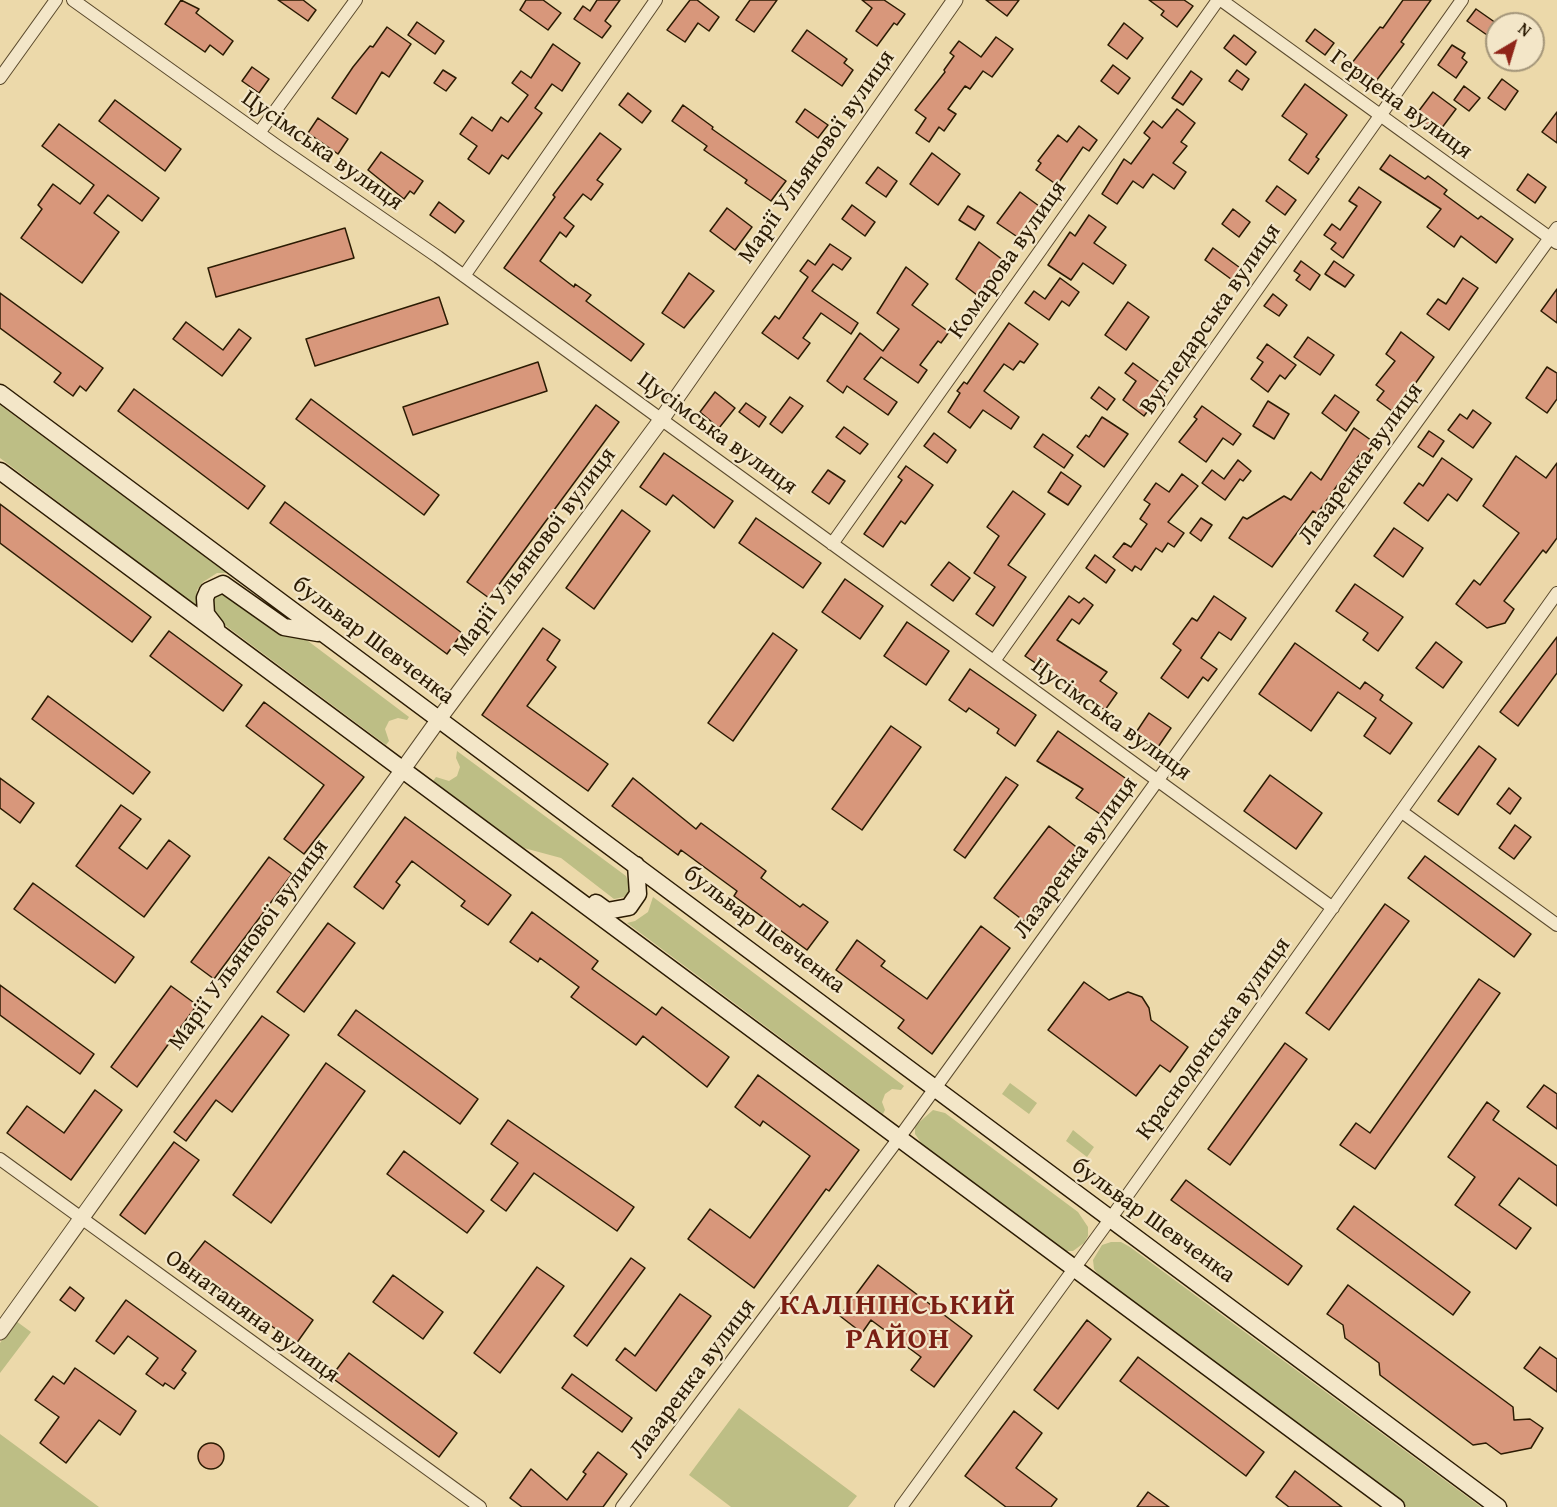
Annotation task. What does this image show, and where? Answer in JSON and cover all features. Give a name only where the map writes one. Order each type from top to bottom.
[{"type":"main road","name":"бульвар Шевченка","points":[[0,393],[1498,1507]]},
{"type":"main road","points":[[0,471],[1396,1507]]},
{"type":"main road","points":[[221,635],[204,607],[208,591],[223,584],[284,627],[324,635]]},
{"type":"main road","points":[[542,872],[560,876],[606,911],[614,912],[629,907],[635,901],[639,886],[636,865]]},
{"type":"street","points":[[0,78],[56,0]]},
{"type":"street","name":"Цусімська вулиця","points":[[73,0],[464,276],[1334,908]]},
{"type":"street","points":[[259,133],[356,0]]},
{"type":"street","points":[[464,276],[656,0]]},
{"type":"street","name":"Марії Ульянової вулиця","points":[[0,1332],[439,719],[661,420],[955,0]]},
{"type":"street","name":"Герцена вулиця","points":[[1219,0],[1381,116],[1555,236]]},
{"type":"street","name":"Комарова вулиця","points":[[832,544],[1219,0]]},
{"type":"street","name":"Вугледарська вулиця","points":[[994,661],[1462,0]]},
{"type":"street","name":"Лазаренка вулиця","points":[[622,1507],[899,1138],[1555,236]]},
{"type":"street","name":"Краснодонська вулиця","points":[[902,1507],[1334,908],[1557,593]]},
{"type":"street","points":[[1402,812],[1556,922]]},
{"type":"street","name":"Овнатаняна вулиця","points":[[0,1159],[480,1507]]},
{"type":"green space","points":[[0,405],[227,573],[217,573],[203,582],[197,590],[196,606],[0,458]]},
{"type":"green space","points":[[226,594],[304,638],[409,717],[407,720],[398,718],[389,721],[385,729],[389,741],[386,745],[214,617],[212,600],[217,595]]},
{"type":"green space","points":[[457,751],[626,876],[630,887],[628,893],[624,897],[614,899],[561,858],[524,848],[433,781],[436,777],[449,781],[457,776],[460,767],[456,758]]},
{"type":"green space","points":[[653,897],[904,1086],[901,1090],[892,1089],[885,1094],[882,1102],[885,1110],[883,1114],[627,923],[635,921],[648,912]]},
{"type":"green space","points":[[1010,1083],[1037,1103],[1029,1114],[1002,1094]]},
{"type":"green space","points":[[933,1110],[945,1113],[1078,1212],[1088,1227],[1088,1236],[1084,1243],[1073,1251],[1065,1251],[924,1147],[915,1134],[915,1126]]},
{"type":"green space","points":[[1073,1130],[1094,1147],[1087,1157],[1066,1141]]},
{"type":"green space","points":[[1121,1242],[1130,1247],[1481,1507],[1407,1507],[1102,1279],[1094,1269],[1093,1260],[1102,1245]]},
{"type":"green space","points":[[16,1321],[31,1332],[0,1373],[0,1343]]},
{"type":"green space","points":[[739,1408],[857,1496],[848,1507],[731,1507],[689,1475]]},
{"type":"green space","points":[[0,1434],[99,1507],[0,1507]]},
{"type":"building","points":[[181,0],[199,9],[196,13],[233,41],[223,55],[210,45],[205,52],[165,24]]},
{"type":"building","points":[[278,0],[303,0],[316,10],[308,21]]},
{"type":"building","points":[[526,0],[543,0],[561,13],[548,30],[520,10]]},
{"type":"building","points":[[597,0],[620,0],[605,21],[611,26],[602,38],[574,19],[583,6],[590,11]]},
{"type":"building","points":[[690,0],[697,0],[719,17],[709,31],[698,23],[685,42],[667,30]]},
{"type":"building","points":[[750,0],[777,0],[754,32],[736,20]]},
{"type":"building","points":[[862,0],[884,0],[905,14],[897,25],[894,23],[877,46],[856,31],[872,8]]},
{"type":"building","points":[[986,0],[1019,0],[1007,16]]},
{"type":"building","points":[[1149,0],[1184,0],[1193,6],[1177,27],[1161,15],[1164,11]]},
{"type":"building","points":[[1403,0],[1431,0],[1401,42],[1404,44],[1373,85],[1348,68],[1380,27],[1383,28]]},
{"type":"building","points":[[1476,9],[1485,15],[1485,34],[1467,21]]},
{"type":"building","points":[[417,22],[444,41],[435,54],[408,35]]},
{"type":"building","points":[[1124,23],[1143,38],[1127,59],[1108,45]]},
{"type":"building","points":[[387,27],[411,44],[389,77],[382,72],[356,114],[332,98],[353,67],[370,46],[373,47]]},
{"type":"building","points":[[1315,29],[1334,43],[1325,55],[1306,41]]},
{"type":"building","points":[[807,30],[847,59],[844,63],[853,70],[842,86],[792,51]]},
{"type":"building","points":[[1234,35],[1256,52],[1246,65],[1224,48]]},
{"type":"building","points":[[996,37],[1013,49],[992,77],[983,71],[970,89],[965,86],[948,109],[956,114],[944,131],[939,127],[929,142],[916,133],[926,118],[915,110],[945,72],[944,70],[954,56],[950,53],[959,41],[981,57]]},
{"type":"building","points":[[553,44],[580,63],[562,91],[552,84],[535,108],[542,113],[508,159],[502,155],[489,174],[468,159],[477,146],[460,134],[472,117],[492,131],[501,117],[508,122],[528,95],[512,83],[521,71],[531,78]]},
{"type":"building","points":[[1452,45],[1465,53],[1462,58],[1467,62],[1456,78],[1438,65]]},
{"type":"building","points":[[1113,65],[1130,78],[1118,94],[1101,81]]},
{"type":"building","points":[[252,67],[269,79],[259,93],[242,81]]},
{"type":"building","points":[[443,70],[456,78],[446,91],[434,83]]},
{"type":"building","points":[[1237,70],[1249,79],[1242,90],[1229,81]]},
{"type":"building","points":[[1191,71],[1202,79],[1183,105],[1172,98]]},
{"type":"building","points":[[1502,79],[1518,91],[1505,110],[1488,98]]},
{"type":"building","points":[[1305,84],[1347,115],[1316,157],[1319,159],[1308,174],[1289,160],[1307,134],[1282,116]]},
{"type":"building","points":[[1464,86],[1480,98],[1469,111],[1454,100]]},
{"type":"building","points":[[1433,92],[1456,109],[1438,133],[1415,116]]},
{"type":"building","points":[[628,93],[651,111],[642,123],[619,105]]},
{"type":"building","points":[[115,100],[181,149],[165,171],[99,121]]},
{"type":"building","points":[[683,105],[713,127],[712,129],[786,181],[771,201],[745,183],[747,180],[704,150],[707,146],[672,121]]},
{"type":"building","points":[[805,109],[828,125],[818,138],[796,122]]},
{"type":"building","points":[[1177,109],[1195,123],[1181,142],[1187,146],[1173,163],[1186,172],[1174,189],[1153,174],[1143,188],[1133,181],[1117,204],[1102,194],[1124,159],[1131,164],[1150,138],[1144,133],[1153,121],[1162,128]]},
{"type":"building","points":[[1557,112],[1557,143],[1542,132]]},
{"type":"building","points":[[318,118],[348,139],[338,154],[308,133]]},
{"type":"building","points":[[59,124],[159,198],[142,221],[108,195],[94,213],[119,232],[82,283],[21,238],[42,209],[38,205],[53,184],[80,204],[94,185],[42,146]]},
{"type":"building","points":[[1079,126],[1097,140],[1089,151],[1083,147],[1057,185],[1036,170],[1041,163],[1038,161],[1058,135],[1067,142]]},
{"type":"building","points":[[600,133],[621,149],[597,180],[603,184],[591,200],[583,194],[564,218],[574,226],[566,237],[560,232],[540,261],[574,287],[575,284],[591,295],[586,301],[644,344],[631,361],[504,268],[555,197],[553,195]]},
{"type":"building","points":[[381,152],[423,181],[414,194],[410,191],[404,199],[368,170]]},
{"type":"building","points":[[932,153],[960,174],[938,205],[910,184]]},
{"type":"building","points":[[1390,155],[1425,179],[1428,176],[1447,190],[1444,194],[1478,219],[1481,216],[1513,239],[1496,263],[1461,236],[1454,247],[1427,227],[1441,209],[1380,169]]},
{"type":"building","points":[[878,167],[897,181],[886,197],[866,183]]},
{"type":"building","points":[[1528,174],[1546,187],[1535,203],[1517,190]]},
{"type":"building","points":[[1277,186],[1296,200],[1285,215],[1266,201]]},
{"type":"building","points":[[1359,187],[1381,202],[1343,258],[1331,249],[1336,243],[1324,235],[1332,224],[1340,230],[1357,206],[1349,201]]},
{"type":"building","points":[[1020,192],[1039,206],[1019,238],[997,223]]},
{"type":"building","points":[[439,202],[464,221],[455,233],[430,215]]},
{"type":"building","points":[[852,205],[875,222],[865,236],[842,219]]},
{"type":"building","points":[[968,206],[984,216],[975,230],[959,220]]},
{"type":"building","points":[[727,208],[752,227],[735,250],[710,231]]},
{"type":"building","points":[[1233,209],[1250,222],[1239,237],[1222,224]]},
{"type":"building","points":[[1089,215],[1106,227],[1094,243],[1126,265],[1113,284],[1083,263],[1071,280],[1048,265],[1070,232],[1075,236]]},
{"type":"building","points":[[345,228],[354,258],[216,297],[208,268]]},
{"type":"building","points":[[979,242],[1003,260],[977,295],[956,279]]},
{"type":"building","points":[[830,244],[851,258],[842,270],[833,264],[812,291],[858,323],[851,334],[821,313],[803,338],[810,343],[798,359],[762,333],[775,316],[779,319],[808,277],[800,271],[808,260],[815,265]]},
{"type":"building","points":[[1213,248],[1243,270],[1235,282],[1205,260]]},
{"type":"building","points":[[1301,261],[1320,275],[1310,290],[1296,280],[1300,275],[1294,271]]},
{"type":"building","points":[[1334,261],[1354,275],[1345,287],[1325,274]]},
{"type":"building","points":[[906,267],[928,284],[912,305],[949,332],[941,343],[938,341],[920,365],[927,370],[918,383],[881,357],[864,379],[897,402],[888,415],[847,386],[843,393],[827,381],[860,333],[883,351],[899,329],[877,313]]},
{"type":"building","points":[[689,273],[714,291],[684,328],[662,313]]},
{"type":"building","points":[[1060,278],[1079,292],[1069,306],[1062,301],[1049,320],[1025,303],[1034,291],[1045,299]]},
{"type":"building","points":[[1463,278],[1478,288],[1449,330],[1427,314],[1438,299],[1446,304]]},
{"type":"building","points":[[1557,289],[1557,323],[1541,311]]},
{"type":"building","points":[[0,293],[103,368],[86,391],[80,386],[73,396],[54,382],[61,373],[0,328]]},
{"type":"building","points":[[1273,294],[1287,305],[1279,316],[1264,306]]},
{"type":"building","points":[[439,297],[448,324],[315,366],[306,339]]},
{"type":"building","points":[[1128,302],[1149,317],[1126,350],[1105,335]]},
{"type":"building","points":[[186,322],[223,350],[239,329],[251,338],[222,376],[173,339]]},
{"type":"building","points":[[1009,323],[1038,344],[1024,363],[1020,361],[1013,370],[1004,364],[984,391],[1019,417],[1011,429],[983,410],[970,428],[948,412],[960,393],[957,391],[964,382],[967,384]]},
{"type":"building","points":[[1401,332],[1434,357],[1410,391],[1408,390],[1392,411],[1377,400],[1384,391],[1376,385],[1395,361],[1386,354]]},
{"type":"building","points":[[1308,337],[1334,355],[1320,375],[1294,357]]},
{"type":"building","points":[[1267,344],[1296,365],[1285,379],[1280,375],[1268,392],[1251,379],[1263,362],[1257,358]]},
{"type":"building","points":[[538,362],[547,391],[413,435],[403,407]]},
{"type":"building","points":[[1133,363],[1169,389],[1162,400],[1158,397],[1144,416],[1123,400],[1136,381],[1125,373]]},
{"type":"building","points":[[1547,367],[1557,373],[1557,399],[1547,413],[1526,398]]},
{"type":"building","points":[[1099,387],[1115,399],[1107,410],[1091,398]]},
{"type":"building","points":[[134,389],[265,486],[248,509],[118,411]]},
{"type":"building","points":[[715,392],[735,408],[719,428],[700,412]]},
{"type":"building","points":[[1335,395],[1359,412],[1346,431],[1322,413]]},
{"type":"building","points":[[790,397],[803,406],[782,433],[770,424]]},
{"type":"building","points":[[311,399],[439,495],[424,515],[296,419]]},
{"type":"building","points":[[1268,401],[1289,414],[1274,439],[1253,426]]},
{"type":"building","points":[[746,403],[766,417],[759,427],[739,412]]},
{"type":"building","points":[[596,405],[619,422],[489,598],[467,582]]},
{"type":"building","points":[[1202,406],[1241,434],[1233,445],[1223,438],[1206,462],[1179,442],[1197,419],[1194,417]]},
{"type":"building","points":[[1473,410],[1491,423],[1473,448],[1448,430],[1460,414],[1467,419]]},
{"type":"building","points":[[1102,417],[1128,434],[1104,467],[1077,447],[1086,435],[1089,437]]},
{"type":"building","points":[[844,427],[868,444],[860,454],[836,437]]},
{"type":"building","points":[[1354,428],[1375,443],[1366,456],[1361,453],[1346,473],[1352,477],[1345,487],[1339,483],[1317,514],[1313,511],[1272,567],[1229,538],[1243,517],[1247,519],[1284,496],[1291,500],[1311,472],[1321,480]]},
{"type":"building","points":[[1429,431],[1444,441],[1433,457],[1418,447]]},
{"type":"building","points":[[934,433],[956,450],[947,463],[924,446]]},
{"type":"building","points":[[1043,434],[1073,455],[1064,468],[1034,447]]},
{"type":"building","points":[[664,453],[733,501],[714,528],[673,495],[666,505],[640,487]]},
{"type":"building","points":[[1516,456],[1546,478],[1557,463],[1557,538],[1546,553],[1543,550],[1504,601],[1514,609],[1505,623],[1487,628],[1456,604],[1474,580],[1480,585],[1519,533],[1483,506]]},
{"type":"building","points":[[1442,458],[1472,479],[1457,501],[1448,494],[1428,521],[1404,503],[1419,483],[1423,486]]},
{"type":"building","points":[[1238,460],[1251,471],[1243,481],[1240,479],[1225,500],[1202,483],[1212,470],[1224,479]]},
{"type":"building","points":[[906,466],[933,485],[905,524],[901,521],[883,547],[864,534],[902,480],[898,477]]},
{"type":"building","points":[[828,470],[845,481],[829,504],[812,492]]},
{"type":"building","points":[[1061,472],[1081,486],[1068,505],[1048,492]]},
{"type":"building","points":[[1182,474],[1198,486],[1168,522],[1184,533],[1174,547],[1168,543],[1162,552],[1156,548],[1141,570],[1135,566],[1132,571],[1113,557],[1124,543],[1131,547],[1147,524],[1140,519],[1150,504],[1144,500],[1156,483],[1169,492]]},
{"type":"building","points":[[1013,491],[1045,514],[1008,565],[1026,577],[993,626],[976,614],[995,587],[974,573],[999,536],[987,527]]},
{"type":"building","points":[[285,502],[462,633],[447,654],[270,523]]},
{"type":"building","points":[[0,504],[151,617],[132,642],[0,543]]},
{"type":"building","points":[[622,510],[650,531],[594,609],[566,588]]},
{"type":"building","points":[[756,518],[821,563],[803,588],[739,543]]},
{"type":"building","points":[[1201,518],[1212,525],[1201,541],[1190,533]]},
{"type":"building","points":[[1394,528],[1423,548],[1403,577],[1374,556]]},
{"type":"building","points":[[1095,555],[1115,570],[1106,583],[1086,568]]},
{"type":"building","points":[[949,562],[970,578],[953,601],[931,585]]},
{"type":"building","points":[[845,579],[883,606],[860,639],[822,612]]},
{"type":"building","points":[[1355,584],[1403,617],[1378,651],[1363,640],[1368,633],[1336,611]]},
{"type":"building","points":[[1069,596],[1079,603],[1084,598],[1093,605],[1079,624],[1072,619],[1057,640],[1107,672],[1100,681],[1117,693],[1105,710],[1025,656]]},
{"type":"building","points":[[1214,596],[1246,618],[1231,640],[1219,632],[1201,658],[1217,669],[1208,681],[1203,677],[1188,698],[1161,678],[1181,650],[1173,644],[1192,618],[1197,621]]},
{"type":"building","points":[[907,622],[949,651],[926,685],[884,656]]},
{"type":"building","points":[[543,628],[560,640],[547,660],[556,667],[527,706],[608,764],[588,791],[482,715]]},
{"type":"building","points":[[169,631],[242,685],[223,711],[150,656]]},
{"type":"building","points":[[773,633],[797,650],[733,741],[708,723]]},
{"type":"building","points":[[1557,637],[1557,673],[1518,726],[1500,712]]},
{"type":"building","points":[[1436,642],[1462,662],[1443,688],[1416,668]]},
{"type":"building","points":[[1295,643],[1360,689],[1365,682],[1383,695],[1380,700],[1412,723],[1390,754],[1364,736],[1376,718],[1338,692],[1311,731],[1259,694]]},
{"type":"building","points":[[970,669],[1036,715],[1015,746],[997,733],[999,729],[969,708],[966,712],[949,700]]},
{"type":"building","points":[[48,696],[150,772],[133,794],[32,719]]},
{"type":"building","points":[[264,702],[364,777],[304,854],[284,839],[324,785],[246,726]]},
{"type":"building","points":[[1149,713],[1171,728],[1156,750],[1135,734]]},
{"type":"building","points":[[891,726],[921,747],[862,830],[832,809]]},
{"type":"building","points":[[1058,731],[1128,780],[1103,816],[1076,798],[1083,789],[1037,761]]},
{"type":"building","points":[[1479,746],[1496,759],[1458,815],[1438,801]]},
{"type":"building","points":[[1270,775],[1322,813],[1296,849],[1244,811]]},
{"type":"building","points":[[1006,777],[1018,785],[965,858],[954,850]]},
{"type":"building","points":[[0,778],[34,803],[20,823],[0,808]]},
{"type":"building","points":[[633,778],[696,829],[701,823],[766,871],[761,878],[800,907],[803,904],[828,922],[807,950],[734,896],[737,891],[681,850],[678,855],[612,806]]},
{"type":"building","points":[[1509,788],[1521,798],[1510,814],[1497,804]]},
{"type":"building","points":[[121,805],[141,819],[119,848],[147,869],[169,840],[190,856],[144,917],[76,866]]},
{"type":"building","points":[[405,817],[511,895],[488,925],[461,906],[465,901],[412,861],[396,882],[400,885],[383,909],[354,887]]},
{"type":"building","points":[[1515,825],[1531,837],[1514,859],[1499,848]]},
{"type":"building","points":[[1049,826],[1079,849],[1024,921],[994,898]]},
{"type":"building","points":[[1425,856],[1531,934],[1514,957],[1408,878]]},
{"type":"building","points":[[269,857],[292,874],[214,979],[191,962]]},
{"type":"building","points":[[33,883],[134,957],[115,983],[14,909]]},
{"type":"building","points":[[1385,904],[1409,921],[1329,1030],[1306,1013]]},
{"type":"building","points":[[532,912],[598,961],[592,969],[656,1015],[662,1007],[729,1057],[707,1087],[643,1036],[636,1045],[571,997],[579,987],[540,958],[538,962],[510,942]]},
{"type":"building","points":[[328,923],[355,943],[304,1012],[277,992]]},
{"type":"building","points":[[981,926],[1010,948],[932,1054],[898,1028],[904,1020],[836,970],[857,940],[885,961],[881,966],[927,999]]},
{"type":"building","points":[[1479,979],[1500,993],[1375,1169],[1340,1145],[1356,1123],[1370,1133]]},
{"type":"building","points":[[1084,982],[1109,1000],[1128,992],[1142,997],[1149,1008],[1151,1020],[1188,1047],[1170,1072],[1160,1065],[1136,1096],[1048,1030]]},
{"type":"building","points":[[0,985],[94,1054],[80,1074],[0,1015]]},
{"type":"building","points":[[171,986],[197,1005],[137,1087],[111,1067]]},
{"type":"building","points":[[356,1010],[478,1099],[460,1124],[338,1035]]},
{"type":"building","points":[[262,1016],[289,1035],[232,1112],[216,1100],[186,1141],[174,1132]]},
{"type":"building","points":[[1285,1043],[1307,1059],[1230,1165],[1208,1149]]},
{"type":"building","points":[[326,1063],[365,1091],[271,1223],[233,1195]]},
{"type":"building","points":[[758,1075],[859,1150],[829,1191],[826,1189],[754,1288],[688,1239],[710,1209],[750,1238],[810,1156],[763,1121],[760,1126],[735,1107]]},
{"type":"building","points":[[1544,1085],[1557,1094],[1557,1129],[1527,1107]]},
{"type":"building","points":[[95,1090],[122,1110],[71,1180],[7,1133],[27,1106],[64,1133]]},
{"type":"building","points":[[1487,1102],[1499,1111],[1493,1120],[1557,1166],[1557,1206],[1519,1178],[1499,1205],[1531,1228],[1516,1249],[1455,1205],[1475,1177],[1448,1157]]},
{"type":"building","points":[[508,1120],[634,1207],[617,1231],[534,1173],[506,1211],[491,1200],[518,1163],[491,1144]]},
{"type":"building","points":[[174,1142],[199,1160],[145,1234],[120,1215]]},
{"type":"building","points":[[404,1151],[484,1211],[467,1233],[387,1174]]},
{"type":"building","points":[[1186,1180],[1302,1266],[1288,1285],[1171,1200]]},
{"type":"building","points":[[1354,1206],[1470,1292],[1453,1315],[1337,1229]]},
{"type":"building","points":[[205,1241],[313,1320],[296,1344],[187,1264]]},
{"type":"building","points":[[631,1258],[645,1268],[587,1346],[574,1336]]},
{"type":"building","points":[[878,1265],[972,1336],[934,1387],[911,1370],[921,1357],[871,1320],[862,1333],[840,1316]]},
{"type":"building","points":[[537,1267],[564,1286],[500,1373],[474,1353]]},
{"type":"building","points":[[393,1275],[443,1312],[423,1339],[373,1302]]},
{"type":"building","points":[[1348,1285],[1513,1407],[1514,1420],[1530,1419],[1543,1428],[1531,1448],[1501,1454],[1486,1443],[1473,1445],[1380,1375],[1379,1363],[1345,1338],[1343,1325],[1327,1314]]},
{"type":"building","points":[[70,1287],[84,1298],[75,1311],[60,1300]]},
{"type":"building","points":[[680,1294],[711,1316],[656,1391],[616,1360],[625,1348],[635,1356]]},
{"type":"building","points":[[126,1300],[196,1351],[182,1370],[186,1373],[174,1389],[165,1383],[163,1386],[146,1374],[158,1358],[128,1336],[114,1354],[96,1341]]},
{"type":"building","points":[[1087,1320],[1111,1339],[1058,1409],[1034,1390]]},
{"type":"building","points":[[1540,1347],[1557,1359],[1557,1392],[1524,1368]]},
{"type":"building","points":[[349,1353],[457,1433],[439,1457],[331,1377]]},
{"type":"building","points":[[1138,1357],[1264,1452],[1246,1476],[1120,1381]]},
{"type":"building","points":[[75,1368],[136,1411],[120,1435],[99,1420],[66,1463],[40,1443],[59,1417],[35,1400],[53,1376],[64,1384]]},
{"type":"building","points":[[572,1374],[632,1418],[622,1432],[562,1388]]},
{"type":"building","points":[[1014,1411],[1042,1433],[1016,1468],[1057,1499],[1051,1507],[1006,1507],[965,1476]]},
{"type":"building","points":[[211,1443],[220,1447],[224,1456],[220,1465],[211,1469],[202,1465],[198,1456],[202,1447]]},
{"type":"building","points":[[598,1452],[627,1474],[603,1507],[522,1507],[510,1498],[531,1469],[567,1500],[586,1474],[583,1472]]},
{"type":"building","points":[[1295,1471],[1342,1507],[1289,1507],[1276,1497]]},
{"type":"building","points":[[1148,1492],[1169,1507],[1137,1507]]},
{"type":"district","name":"КАЛІНІНСЬКИЙ РАЙОН","points":[[898,1323]]}]
